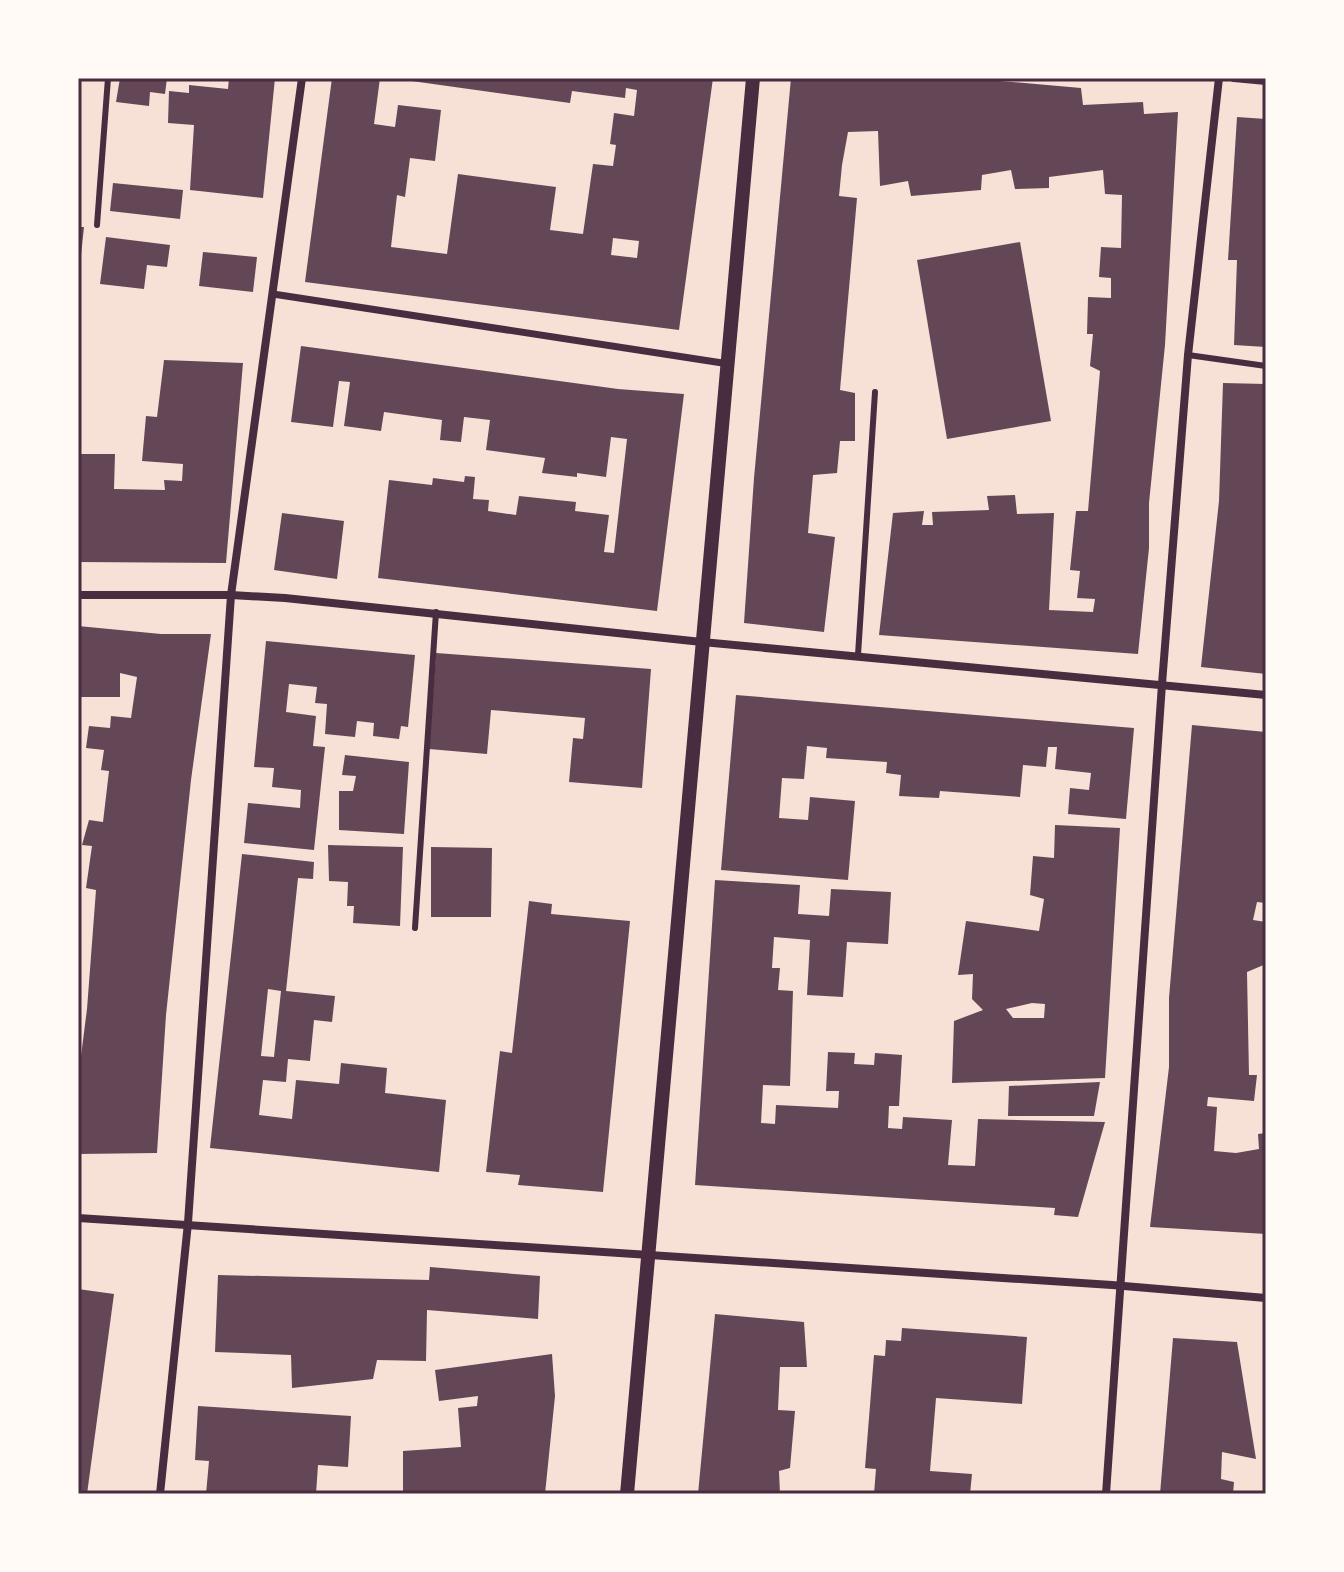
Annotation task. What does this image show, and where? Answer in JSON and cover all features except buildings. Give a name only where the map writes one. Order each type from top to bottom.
[{"type":"street","points":[[160,1494],[188,1223],[231,595],[302,78]]},
{"type":"street","points":[[627,1494],[753,78]]},
{"type":"street","points":[[1106,1494],[1188,355],[1219,78]]},
{"type":"street","points":[[1234,78],[1266,81]]},
{"type":"street","points":[[273,294],[729,364]]},
{"type":"street","points":[[78,595],[231,595],[436,612],[702,642],[1266,695]]},
{"type":"street","points":[[78,1218],[188,1223],[1266,1298]]},
{"type":"lane","points":[[97,225],[108,78]]},
{"type":"lane","points":[[1188,355],[1266,366]]},
{"type":"lane","points":[[858,655],[875,392]]},
{"type":"lane","points":[[415,928],[436,612]]}]
